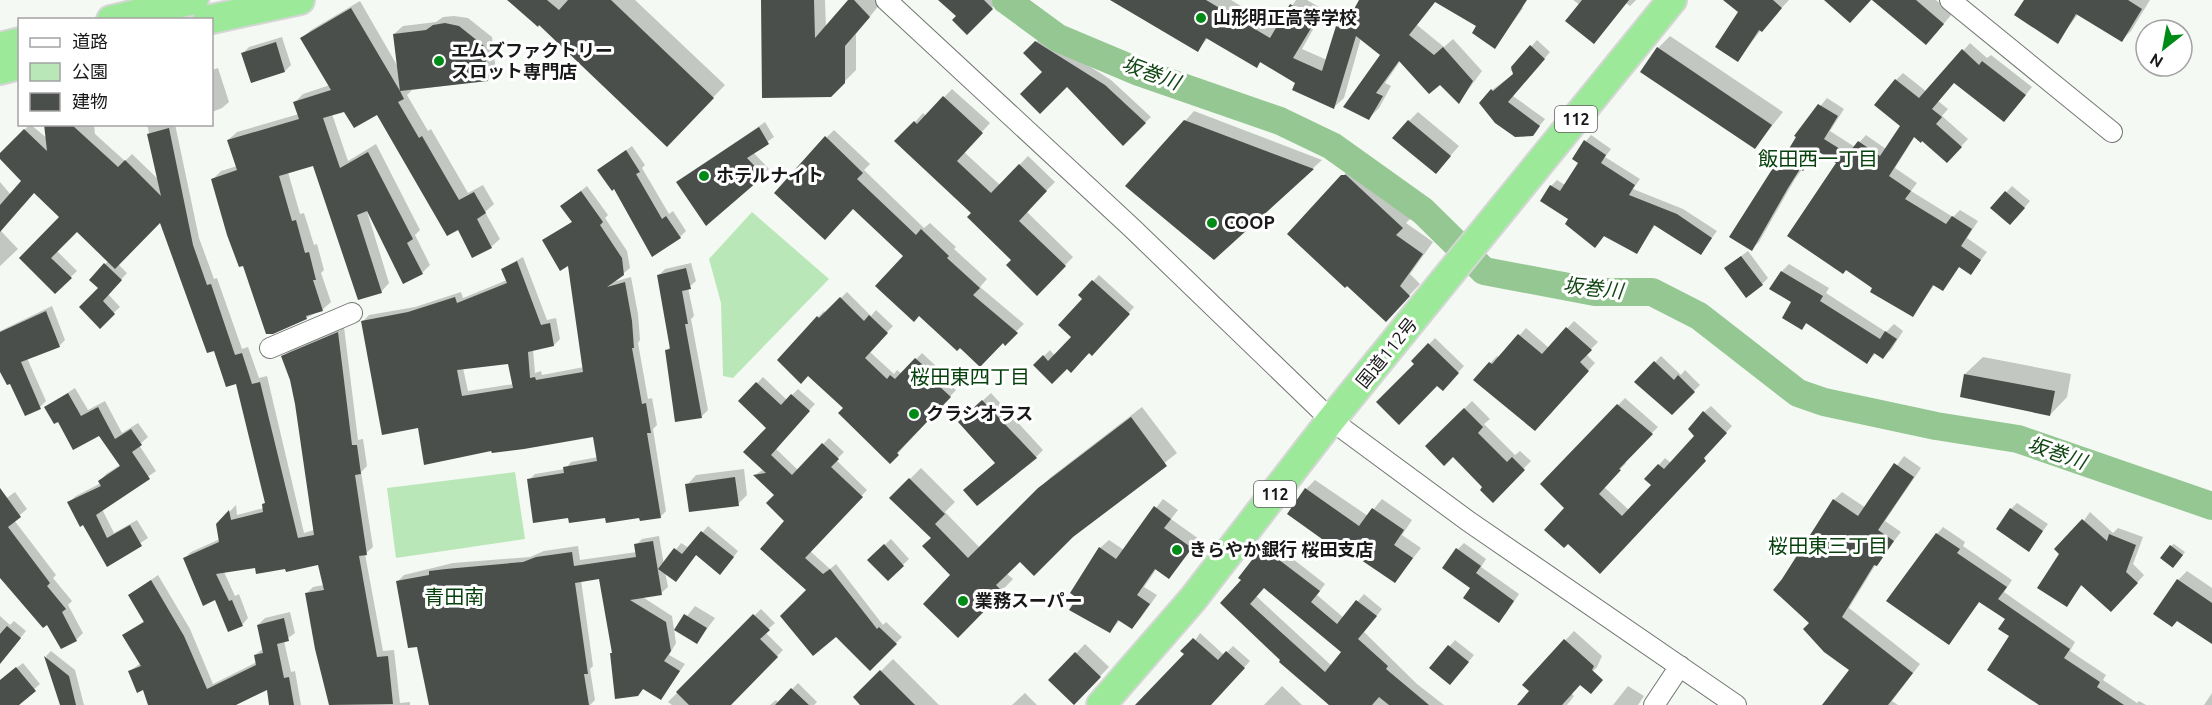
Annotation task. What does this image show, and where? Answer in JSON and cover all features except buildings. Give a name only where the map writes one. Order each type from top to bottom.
[{"type":"highway","points":[[119,18],[194,0]]},
{"type":"highway","points":[[213,19],[300,0]]},
{"type":"highway","name":"国道112号","points":[[1101,705],[1193,599],[1331,420],[1672,0]]},
{"type":"highway","points":[[0,47],[18,42]]},
{"type":"highway","points":[[0,70],[18,66]]},
{"type":"street","points":[[886,0],[1132,228],[1331,420],[1468,521],[1736,705]]},
{"type":"street","points":[[1950,0],[2112,132]]},
{"type":"street","points":[[270,348],[352,313]]},
{"type":"street","points":[[1654,705],[1680,666]]},
{"type":"green space","points":[[752,212],[829,279],[733,378],[723,376],[721,303],[709,259]]},
{"type":"green space","points":[[515,472],[525,539],[396,558],[387,488]]},
{"type":"waterway","name":"坂巻川","points":[[1006,0],[1058,38],[1139,72],[1280,121],[1332,146],[1423,211],[1484,271],[1595,292],[1652,292],[1699,316],[1798,393],[1824,402],[1936,426],[2018,439],[2212,506]]},
{"type":"place","name":"山形明正高等学校","points":[[1201,18]]},
{"type":"place","name":"エムズファクトリー スロット専門店","points":[[439,61]]},
{"type":"place","name":"ホテルナイト","points":[[704,176]]},
{"type":"place","name":"COOP","points":[[1212,223]]},
{"type":"place","name":"クラシオラス","points":[[914,414]]},
{"type":"place","name":"きらやか銀行 桜田支店","points":[[1177,550]]},
{"type":"place","name":"業務スーパー","points":[[963,601]]},
{"type":"district","name":"飯田西一丁目","points":[[1818,159]]},
{"type":"district","name":"桜田東四丁目","points":[[970,377]]},
{"type":"district","name":"桜田東三丁目","points":[[1828,546]]},
{"type":"district","name":"青田南","points":[[454,597]]}]
